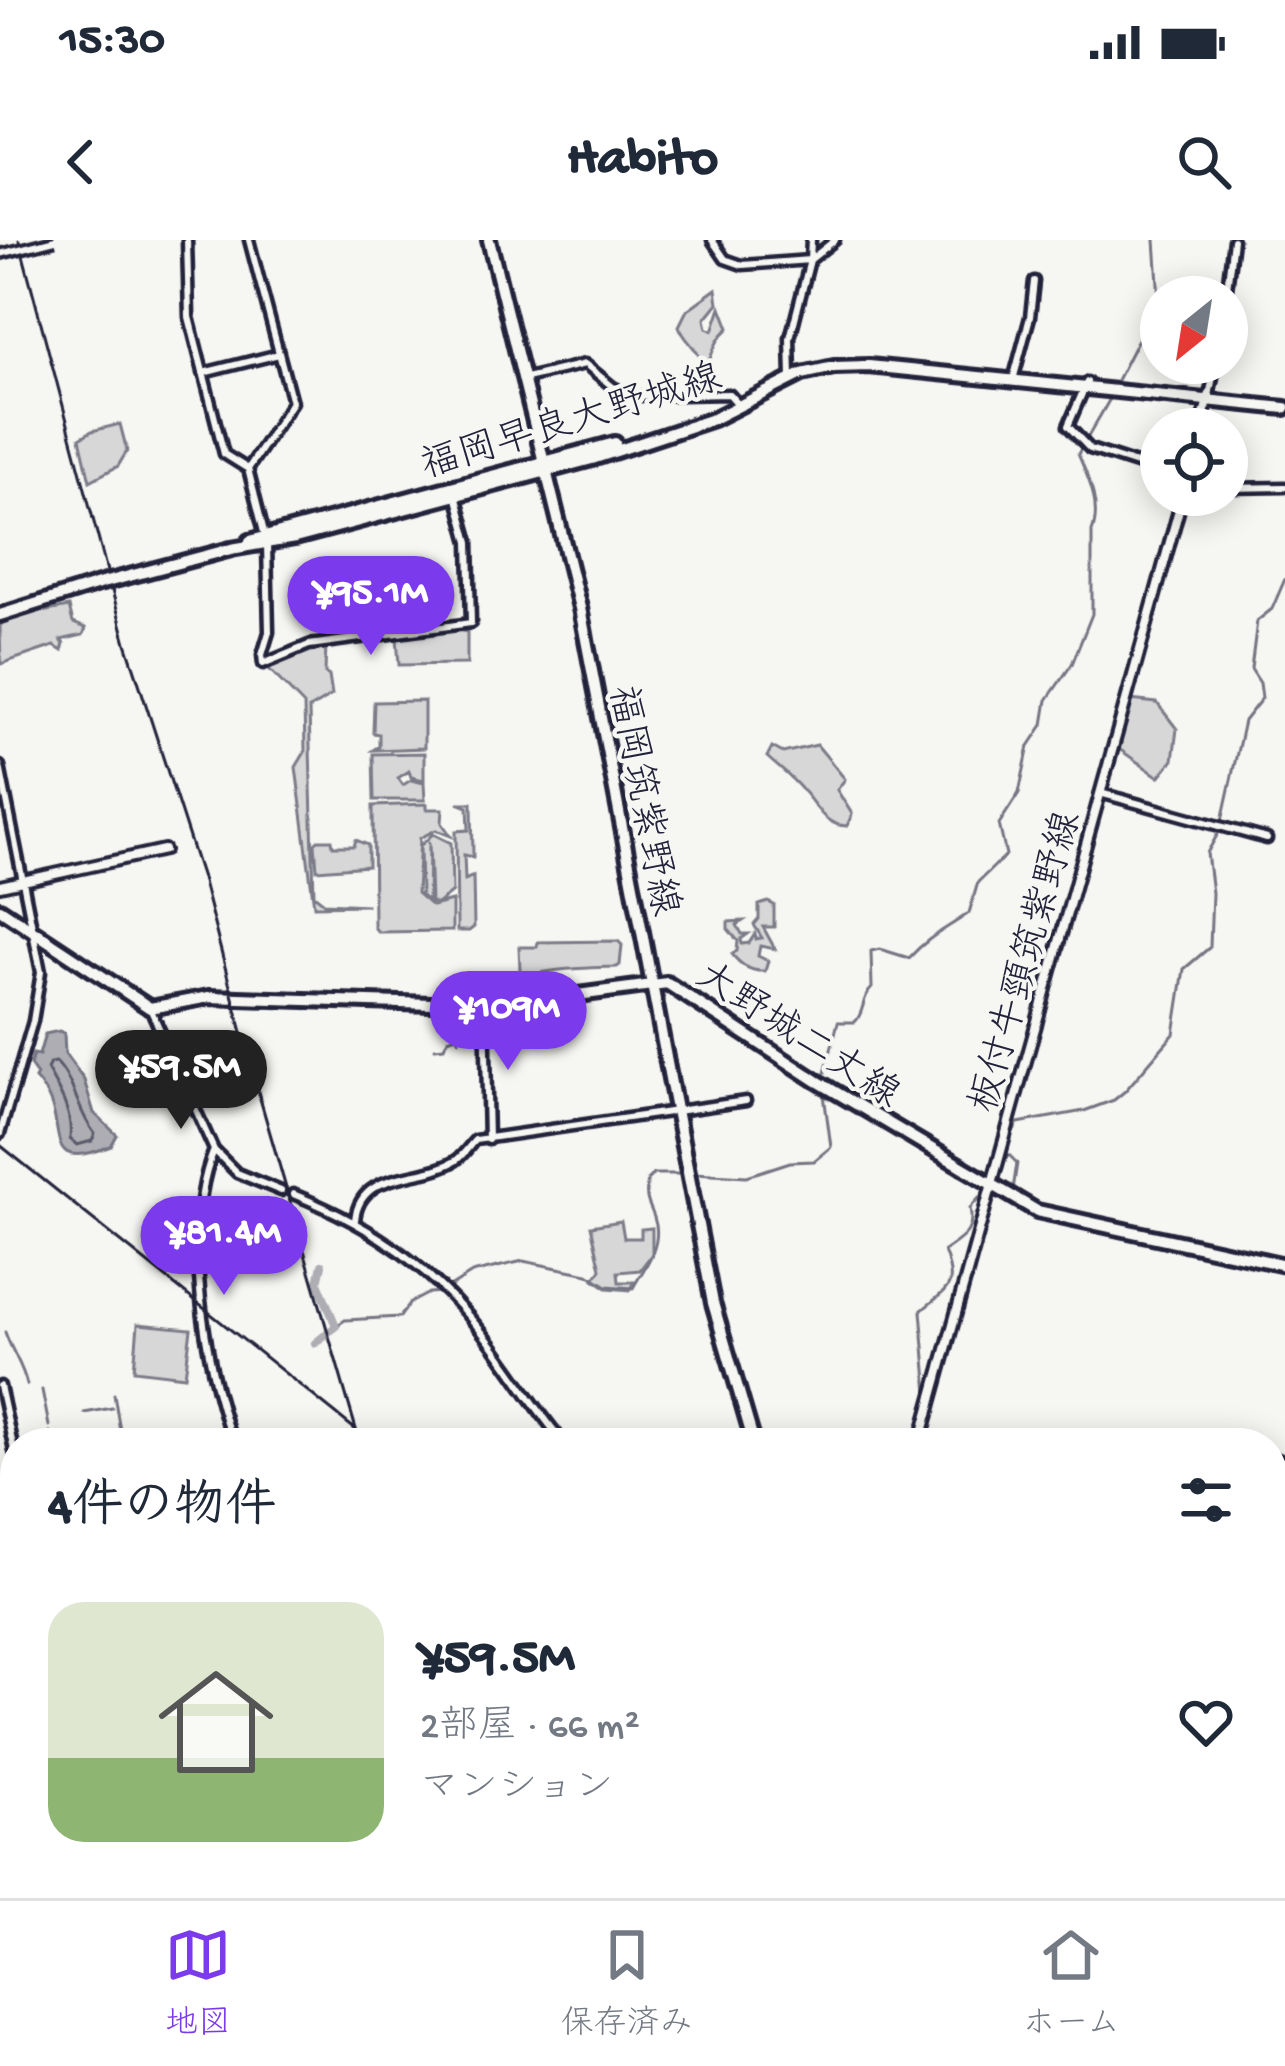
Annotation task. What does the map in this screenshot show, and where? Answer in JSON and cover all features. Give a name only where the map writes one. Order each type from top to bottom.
[{"type":"main road","name":"福岡筑紫野線","points":[[489,240],[580,608],[713,1304],[750,1428]]},
{"type":"main road","name":"福岡早良大野城線","points":[[546,466],[677,426],[791,375],[853,365],[1285,405]]},
{"type":"main road","name":"福岡早良大野城線","points":[[0,615],[118,579],[694,426],[739,407],[791,375]]},
{"type":"main road","points":[[1205,408],[1208,398]]},
{"type":"main road","name":"板付牛頸筑紫野線","points":[[924,1428],[1177,516]]},
{"type":"main road","points":[[0,886],[164,850]]},
{"type":"main road","points":[[0,909],[33,931],[43,946],[150,1008]]},
{"type":"main road","name":"大野城二丈線","points":[[150,1008],[209,998],[485,1006],[670,984],[817,1082],[1051,1215],[1285,1265]]},
{"type":"street","points":[[0,254],[55,240]]},
{"type":"street","points":[[187,240],[189,317],[224,454],[248,469],[266,541],[269,632],[263,664],[309,646],[471,623],[470,542],[455,491]]},
{"type":"street","points":[[248,469],[291,406],[249,240]]},
{"type":"street","points":[[712,240],[725,259],[742,265],[810,260],[836,240]]},
{"type":"street","points":[[791,375],[793,323],[811,240]]},
{"type":"street","points":[[1229,276],[1233,240]]},
{"type":"street","points":[[1013,378],[1034,281]]},
{"type":"street","points":[[203,373],[279,354]]},
{"type":"street","points":[[523,379],[585,364],[613,387],[632,395],[729,394],[736,402]]},
{"type":"street","points":[[1208,398],[1211,384]]},
{"type":"street","points":[[1088,385],[1068,425],[1090,449],[1140,465]]},
{"type":"street","points":[[1248,488],[1285,487]]},
{"type":"street","points":[[0,766],[33,931]]},
{"type":"street","points":[[1100,793],[1267,839]]},
{"type":"street","points":[[0,1134],[33,1021],[43,946]]},
{"type":"street","points":[[485,1006],[488,1140]]},
{"type":"street","points":[[150,1008],[214,1150],[237,1173],[281,1191]]},
{"type":"street","points":[[351,1218],[358,1200],[371,1188],[455,1161],[472,1141],[746,1101]]},
{"type":"street","points":[[214,1150],[204,1178],[200,1273],[207,1355],[229,1428]]},
{"type":"street","points":[[292,1195],[351,1218],[414,1261],[463,1310],[553,1428]]},
{"type":"street","points":[[0,1386],[9,1428]]},
{"type":"shaded area","points":[[716,289],[718,303],[705,319],[707,328],[713,331],[721,307],[729,328],[699,380],[695,378],[703,366],[701,359],[679,326],[687,310]]},
{"type":"shaded area","points":[[120,424],[127,451],[118,466],[90,481],[80,438]]},
{"type":"shaded area","points":[[53,604],[47,611],[69,607],[73,623],[86,628],[83,635],[61,640],[62,651],[54,646],[1,664],[0,626],[4,621],[0,618]]},
{"type":"shaded area","points":[[451,629],[467,632],[467,664],[399,665],[397,637]]},
{"type":"shaded area","points":[[326,644],[325,673],[332,695],[309,709],[314,895],[324,903],[368,905],[314,906],[296,767],[305,752],[304,705],[265,665]]},
{"type":"shaded area","points":[[1130,700],[1157,703],[1177,729],[1173,760],[1159,777],[1116,747]]},
{"type":"shaded area","points":[[424,701],[424,748],[373,750],[379,746],[379,734],[373,733],[374,702]]},
{"type":"shaded area","points":[[817,745],[845,779],[837,790],[852,814],[847,826],[826,819],[767,757],[772,747],[783,753]]},
{"type":"shaded area","points":[[424,753],[424,780],[411,777],[409,771],[398,778],[403,785],[411,780],[424,783],[425,800],[374,800],[373,754]]},
{"type":"shaded area","points":[[458,803],[472,803],[473,857],[464,855],[465,880],[473,876],[474,927],[469,931],[457,931],[456,831],[469,830],[468,807]]},
{"type":"shaded area","points":[[427,804],[427,809],[443,809],[442,823],[451,836],[436,830],[420,838],[417,893],[432,906],[452,901],[452,931],[378,932],[374,927],[373,806]]},
{"type":"shaded area","points":[[433,834],[451,843],[452,892],[437,904],[431,902],[429,842],[428,902],[421,895],[420,846]]},
{"type":"shaded area","points":[[318,840],[332,840],[333,846],[354,846],[356,840],[368,845],[368,866],[317,870]]},
{"type":"shaded area","points":[[759,905],[774,905],[774,927],[763,927],[775,949],[760,946],[758,956],[768,961],[765,971],[743,965],[732,954],[738,941],[728,922],[743,921],[737,925],[742,934],[748,934],[742,944],[755,934],[756,939],[762,938],[754,925]]},
{"type":"shaded area","points":[[618,941],[622,945],[617,967],[550,971],[518,982],[516,978],[519,947],[537,947],[538,942]]},
{"type":"shaded area","points":[[621,1221],[624,1238],[641,1238],[641,1229],[652,1228],[652,1254],[640,1270],[618,1272],[619,1282],[635,1282],[630,1290],[607,1288],[594,1279],[601,1269],[591,1226]]},
{"type":"shaded area","points":[[138,1324],[191,1329],[185,1376],[134,1370]]},
{"type":"water","points":[[64,1033],[65,1054],[84,1080],[94,1113],[117,1135],[111,1146],[87,1154],[63,1149],[47,1094],[30,1065],[33,1054],[39,1055],[45,1034]]},
{"type":"waterway","points":[[1113,388],[1159,298],[1155,240]]},
{"type":"waterway","points":[[824,1077],[838,1022],[855,1022],[872,988],[871,951],[909,958],[969,913],[978,882],[1006,855],[999,824],[1019,793],[1029,746],[1043,725],[1047,700],[1072,664],[1092,614],[1095,502],[1078,454],[1111,397]]},
{"type":"waterway","points":[[1007,1142],[1018,1123],[1084,1111],[1114,1100],[1174,1034],[1184,969],[1210,947],[1212,893],[1207,853],[1220,830],[1244,721],[1262,698],[1251,669],[1257,621],[1272,609],[1285,579]]},
{"type":"waterway","points":[[435,1048],[456,1036],[459,1040]]},
{"type":"waterway","points":[[694,1173],[747,1176],[790,1162],[814,1161],[831,1147],[823,1087]]},
{"type":"waterway","points":[[1005,1151],[1017,1163],[1013,1190]]},
{"type":"waterway","points":[[336,1326],[345,1320],[400,1317],[410,1303],[442,1292],[472,1273],[523,1261],[588,1274],[607,1286],[633,1288],[656,1242],[648,1179],[654,1174],[685,1174]]},
{"type":"waterway","points":[[922,1421],[928,1394],[921,1311],[948,1286],[944,1251],[966,1234],[970,1208],[980,1197],[1009,1198]]},
{"type":"waterway","points":[[152,1227],[157,1251]]},
{"type":"waterway","points":[[166,1235],[173,1247]]},
{"type":"waterway","points":[[166,1269],[177,1261],[171,1251]]},
{"type":"waterway","points":[[315,1343],[336,1326],[318,1282],[322,1265]]},
{"type":"waterway","points":[[5,1332],[27,1385]]},
{"type":"waterway","points":[[42,1390],[49,1426]]},
{"type":"waterway","points":[[114,1394],[120,1428]]},
{"type":"waterway","points":[[84,1413],[112,1408]]},
{"type":"railway","points":[[19,240],[126,643],[202,878],[252,1071],[356,1428]]},
{"type":"railway","points":[[0,1145],[354,1428]]}]
